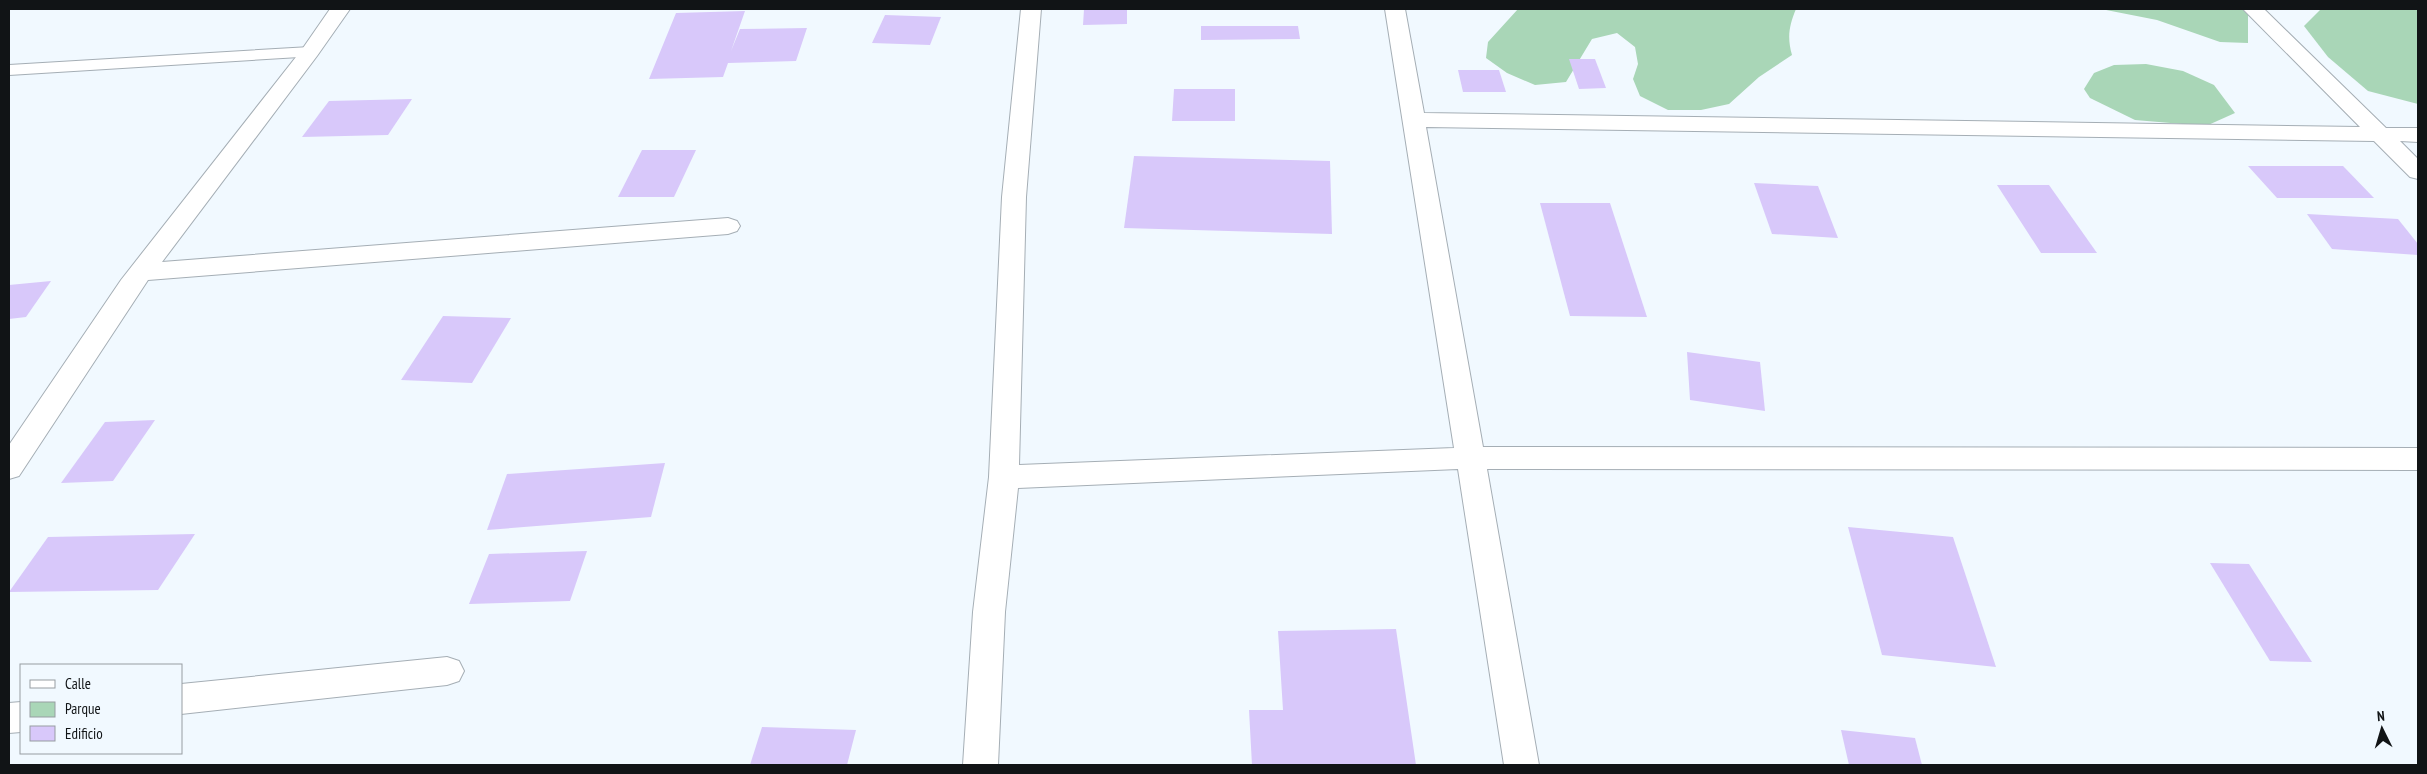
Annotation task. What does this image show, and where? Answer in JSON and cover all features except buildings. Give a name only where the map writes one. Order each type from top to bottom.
[{"type":"street","points":[[10,465],[140,272],[310,52],[340,9]]},
{"type":"street","points":[[980,765],[989,612],[1004,477],[1014,197],[1031,9]]},
{"type":"street","points":[[1395,9],[1522,765]]},
{"type":"street","points":[[2253,9],[2418,172]]},
{"type":"street","points":[[1414,120],[2418,134]]},
{"type":"street","points":[[140,272],[728,226]]},
{"type":"street","points":[[1004,477],[1471,458],[2418,458]]},
{"type":"street","points":[[182,699],[447,671]]},
{"type":"lane","points":[[9,70],[310,52]]},
{"type":"green space","points":[[1518,9],[1796,9],[1790,32],[1792,55],[1759,77],[1729,104],[1701,110],[1668,110],[1640,96],[1633,79],[1638,64],[1635,47],[1617,33],[1592,39],[1566,82],[1535,85],[1507,73],[1486,58],[1488,42]]},
{"type":"green space","points":[[2101,9],[2242,9],[2248,15],[2248,43],[2220,42],[2157,20]]},
{"type":"green space","points":[[2321,9],[2418,9],[2418,104],[2368,91],[2328,57],[2304,26]]},
{"type":"green space","points":[[2146,64],[2183,71],[2214,85],[2235,113],[2206,126],[2135,120],[2090,98],[2084,89],[2094,73],[2114,65]]}]
